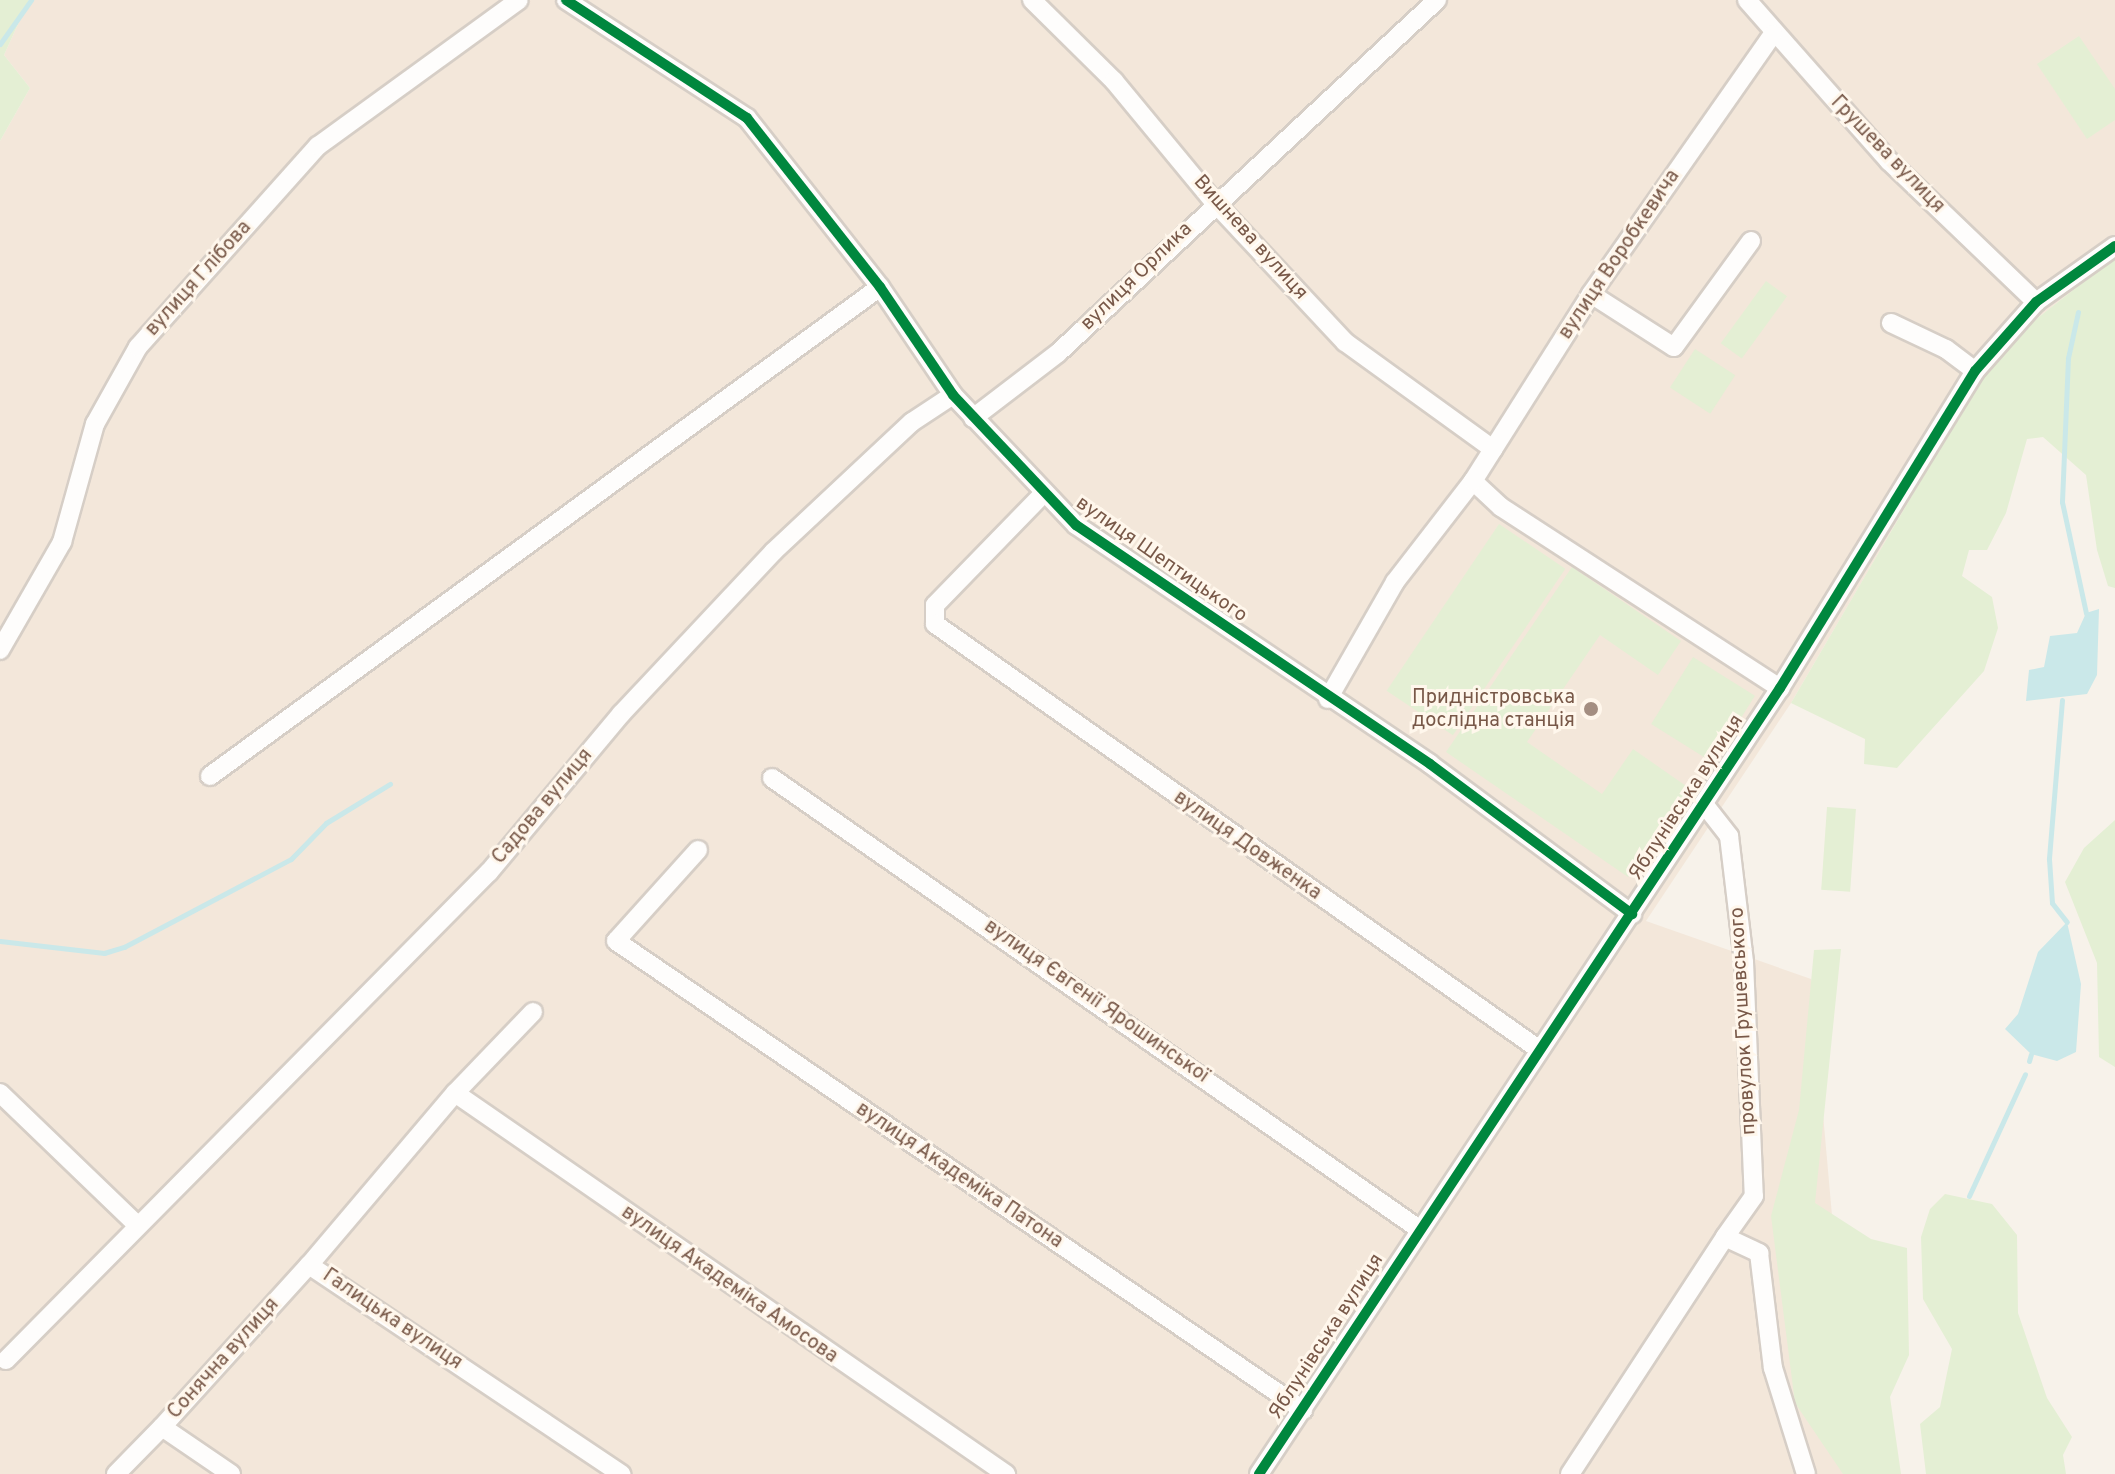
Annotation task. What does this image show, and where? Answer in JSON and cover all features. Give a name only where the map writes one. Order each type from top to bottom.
[{"type":"street","name":"вулиця Глібова","points":[[0,650],[62,542],[95,424],[138,347],[318,146],[519,0]]},
{"type":"street","name":"вулиця Шептицького","points":[[566,0],[747,118],[880,287],[953,395],[1043,494],[1076,525],[1328,699],[1430,764],[1632,914]]},
{"type":"street","name":"вулиця Орлика","points":[[973,418],[1058,353],[1214,202],[1437,0]]},
{"type":"street","name":"Грушева вулиця","points":[[1747,0],[1773,34],[1889,161],[2036,302]]},
{"type":"street","name":"Вишнева вулиця","points":[[1037,2],[1114,81],[1214,202],[1345,342],[1493,449]]},
{"type":"street","name":"вулиця Воробкевича","points":[[1328,699],[1395,582],[1473,481],[1591,294],[1773,34]]},
{"type":"street","points":[[1591,294],[1674,347],[1751,241]]},
{"type":"street","name":"Яблунівська вулиця","points":[[1259,1474],[1537,1048],[1632,914],[1780,688],[1975,371],[2036,302],[2115,246]]},
{"type":"street","points":[[210,776],[880,287]]},
{"type":"street","points":[[1891,323],[1946,349],[1975,371]]},
{"type":"street","name":"Садова вулиця","points":[[6,1360],[489,872],[621,714],[773,552],[912,422],[953,395]]},
{"type":"street","points":[[1473,481],[1501,507],[1780,688]]},
{"type":"street","name":"вулиця Довженка","points":[[1043,494],[935,605],[935,624],[957,643],[1537,1048]]},
{"type":"street","name":"вулиця Євгенії Ярошинської","points":[[772,778],[1419,1229]]},
{"type":"street","name":"провулок Грушевського","points":[[1570,1474],[1754,1196],[1744,962],[1729,836],[1704,804]]},
{"type":"street","name":"вулиця Академіка Патона","points":[[698,850],[616,941],[1303,1410]]},
{"type":"street","name":"Галицька вулиця","points":[[533,1012],[455,1093],[309,1265],[621,1474]]},
{"type":"street","points":[[0,1093],[137,1225]]},
{"type":"street","name":"вулиця Академіка Амосова","points":[[455,1093],[1006,1474]]},
{"type":"street","points":[[1725,1237],[1759,1253],[1773,1368],[1781,1380],[1806,1474]]},
{"type":"street","name":"Сонячна вулиця","points":[[231,1474],[162,1427],[309,1265]]},
{"type":"street","points":[[116,1474],[162,1427]]},
{"type":"shaded area","points":[[29,0],[2115,0],[2115,257],[1997,350],[1791,703],[1646,921],[1811,979],[1855,1474],[0,1474],[0,141],[30,88],[4,55]]},
{"type":"green space","points":[[0,0],[29,0],[4,55],[30,88],[0,141]]},
{"type":"green space","points":[[2079,36],[2115,89],[2115,120],[2087,139],[2037,64]]},
{"type":"green space","points":[[2115,257],[2115,588],[2108,586],[2097,550],[2086,475],[2043,437],[2027,439],[2006,513],[1987,550],[1969,550],[1962,576],[1992,597],[1998,628],[1984,671],[1897,768],[1864,764],[1865,739],[1791,703],[1997,350]]},
{"type":"green space","points":[[1766,281],[1787,296],[1742,359],[1721,343]]},
{"type":"green space","points":[[1695,349],[1735,375],[1710,414],[1670,388]]},
{"type":"green space","points":[[1499,524],[1565,569],[1453,735],[1387,691]]},
{"type":"green space","points":[[1572,567],[1681,641],[1658,675],[1600,635],[1527,742],[1602,794],[1633,749],[1689,788],[1628,877],[1446,752]]},
{"type":"green space","points":[[1693,657],[1755,696],[1713,763],[1651,724]]},
{"type":"green space","points":[[1827,807],[1856,809],[1850,892],[1821,890]]},
{"type":"green space","points":[[2115,820],[2115,1067],[2099,1057],[2097,963],[2065,882],[2084,848]]},
{"type":"green space","points":[[1841,949],[1815,1203],[1871,1239],[1907,1248],[1909,1355],[1890,1397],[1901,1474],[1843,1474],[1795,1403],[1771,1216],[1799,1110],[1814,950]]},
{"type":"green space","points":[[1945,1194],[1992,1204],[2017,1235],[2018,1313],[2047,1398],[2072,1437],[2063,1455],[2066,1474],[1926,1474],[1920,1424],[1940,1407],[1952,1349],[1923,1299],[1921,1237],[1930,1209]]},
{"type":"water","points":[[2099,609],[2097,675],[2087,694],[2026,701],[2029,670],[2044,667],[2050,636],[2077,633],[2086,613]]},
{"type":"water","points":[[2067,922],[2081,984],[2076,1052],[2057,1061],[2031,1054],[2005,1029],[2018,1014],[2038,952]]},
{"type":"waterway","points":[[0,44],[31,0]]},
{"type":"waterway","points":[[2078,312],[2068,358],[2062,502],[2086,613]]},
{"type":"waterway","points":[[2062,700],[2049,859],[2052,903],[2067,922]]},
{"type":"waterway","points":[[0,941],[104,953],[124,947],[291,859],[326,823],[390,784]]},
{"type":"waterway","points":[[2029,1061],[2031,1054]]},
{"type":"waterway","points":[[1969,1196],[2025,1074]]},
{"type":"cycle path","points":[[566,0],[747,118],[880,287],[953,395],[1076,525],[1430,764],[1632,914]]},
{"type":"cycle path","points":[[1259,1474],[1780,688],[1975,371],[2036,302],[2115,246]]},
{"type":"place","name":"Придністровська дослідна станція","points":[[1591,709]]}]
